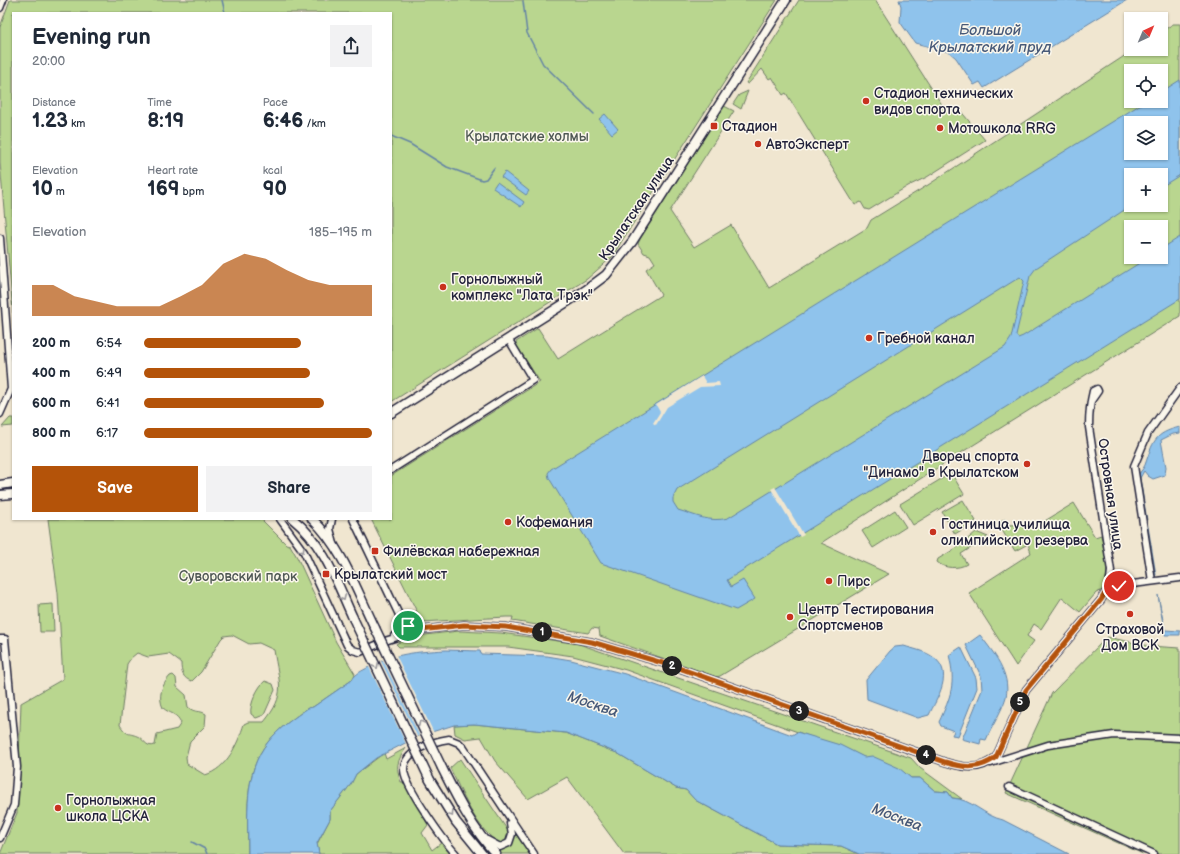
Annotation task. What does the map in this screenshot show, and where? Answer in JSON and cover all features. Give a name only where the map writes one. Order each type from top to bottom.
[{"type":"main road","name":"Крылатская улица","points":[[392,412],[509,340],[586,290],[606,275],[632,242],[786,0]]},
{"type":"main road","points":[[0,485],[12,484]]},
{"type":"main road","points":[[0,495],[12,494]]},
{"type":"main road","points":[[294,520],[310,535],[320,548],[430,780],[456,822],[482,854]]},
{"type":"main road","points":[[313,520],[326,533],[335,547],[442,768],[464,809],[479,834],[496,854]]},
{"type":"street","points":[[0,8],[3,0]]},
{"type":"street","points":[[0,238],[10,389],[0,414]]},
{"type":"street","points":[[392,469],[533,380],[509,340]]},
{"type":"street","points":[[1152,581],[1134,466],[1148,433],[1180,388]]},
{"type":"street","name":"Островная улица","points":[[988,764],[996,757],[1002,746],[1026,690],[1101,600],[1109,587],[1111,571],[1089,427],[1093,391]]},
{"type":"street","points":[[281,520],[304,552],[347,645],[353,650],[360,652],[388,640],[421,630],[464,625],[506,627],[592,642],[676,667],[945,762],[969,767],[976,771]]},
{"type":"street","points":[[332,520],[330,529],[335,547]]},
{"type":"street","points":[[353,520],[401,619],[402,628],[388,640]]},
{"type":"street","points":[[1109,587],[1180,578]]},
{"type":"street","points":[[401,619],[408,626],[421,630]]},
{"type":"street","points":[[0,639],[5,638],[16,768],[14,805],[0,838]]},
{"type":"street","points":[[969,767],[988,764],[1048,745],[1114,735],[1180,738]]},
{"type":"street","points":[[456,854],[432,823],[405,775],[405,765],[416,750],[442,740],[449,739],[459,743],[534,854]]},
{"type":"street","points":[[1009,787],[1154,854]]},
{"type":"street","points":[[479,834],[500,847],[509,843],[512,834],[505,812]]},
{"type":"green space","name":"Крылатские холмы","points":[[10,0],[777,0],[611,258],[587,279],[392,401],[392,12],[12,12],[12,301],[0,163],[0,27]]},
{"type":"green space","name":"Стадион технических видов спорта","points":[[799,0],[875,0],[946,111],[958,108],[985,140],[927,177],[908,186],[869,210],[865,209],[861,202],[855,205],[786,93],[783,95],[772,77],[769,79],[762,69],[748,84],[746,83]]},
{"type":"green space","name":"Гребной канал","points":[[1173,24],[1180,24],[1180,316],[951,459],[821,543],[889,574],[716,677],[600,636],[599,629],[592,628],[588,633],[512,621],[513,617],[422,622],[371,520],[392,520],[392,475],[540,382],[517,346],[516,342],[538,328],[558,359],[661,295],[646,269],[655,263],[650,255],[644,253],[638,244],[724,106],[734,111],[670,211],[694,247],[731,225],[769,288],[867,228],[871,220],[928,185],[1124,56],[1168,56],[1168,27]]},
{"type":"green space","points":[[748,91],[741,109],[733,104],[739,95]]},
{"type":"green space","points":[[10,418],[12,418],[12,426],[2,427]]},
{"type":"green space","points":[[951,473],[964,494],[913,525],[900,504]]},
{"type":"green space","points":[[963,500],[976,521],[955,534],[942,512]]},
{"type":"green space","points":[[1074,503],[1095,537],[1101,535],[1107,569],[1103,590],[1096,593],[1080,612],[1062,597],[1041,629],[1034,624],[1027,636],[1034,641],[1016,666],[969,593],[1031,553],[1028,544],[1015,551],[998,524],[1005,519],[1008,525],[1040,524]]},
{"type":"green space","points":[[895,510],[906,527],[873,548],[862,531]]},
{"type":"green space","name":"Суворовский парк","points":[[48,520],[262,520],[286,544],[290,545],[298,559],[336,642],[355,674],[352,680],[313,707],[308,708],[292,719],[272,737],[260,754],[254,767],[249,795],[248,854],[0,854],[17,813],[21,703],[63,679],[58,593]],"holes":[[[232,635],[249,644],[259,643],[274,650],[280,688],[279,696],[276,704],[264,722],[248,722],[244,724],[235,747],[220,767],[213,772],[205,775],[187,764],[186,757],[190,741],[205,726],[206,714],[192,710],[188,707],[186,695],[177,687],[176,678],[173,675],[170,676],[164,684],[161,692],[161,704],[163,708],[175,715],[181,723],[177,729],[157,734],[155,745],[150,746],[139,737],[127,733],[120,725],[127,664],[137,653],[148,657],[169,654],[181,663],[183,675],[186,679],[192,681],[201,672],[224,636]]]},
{"type":"green space","points":[[976,532],[988,537],[961,554],[967,564],[952,568],[937,562],[938,559],[958,547]]},
{"type":"green space","points":[[53,604],[54,632],[40,632],[39,605]]},
{"type":"green space","points":[[459,631],[501,633],[579,644],[911,758],[920,768],[962,799],[952,798],[948,792],[935,791],[920,778],[911,778],[893,767],[626,670],[573,656],[508,647],[399,647],[396,644],[409,637]]},
{"type":"green space","points":[[1107,637],[1149,646],[1180,648],[1180,854],[1143,854],[1006,793],[1052,693]]},
{"type":"green space","points":[[265,681],[273,684],[275,690],[264,715],[256,718],[251,714],[251,706],[257,691]]},
{"type":"green space","points":[[474,724],[566,733],[617,753],[676,788],[686,790],[695,800],[777,844],[841,846],[859,854],[624,854],[567,777],[528,799],[495,761],[481,737],[465,739],[455,734],[454,725]]},
{"type":"green space","points":[[406,748],[399,761],[398,773],[401,782],[404,782],[428,825],[422,833],[432,850],[441,843],[450,854],[319,854],[317,844],[330,819],[330,811],[351,784],[356,774],[384,753],[386,759]]},
{"type":"green space","points":[[460,759],[508,831],[509,836],[505,841],[500,843],[492,838],[484,830],[470,810],[450,768]]},
{"type":"green space","points":[[516,834],[530,854],[501,854],[498,850],[510,847]]},
{"type":"water","name":"Большой Крылатский пруд","points":[[899,0],[1127,0],[984,88],[980,82],[974,85],[956,58],[949,52],[915,43],[900,22],[901,6]]},
{"type":"water","name":"Гребной канал","points":[[1180,80],[1180,175],[1168,183],[1168,168],[1124,168],[1124,210],[1036,268],[1030,276],[1016,335],[1018,338],[1023,336],[1138,264],[1168,264],[1168,245],[1180,237],[1180,299],[727,580],[731,587],[743,580],[755,599],[736,610],[601,563],[549,478],[548,473],[551,469],[1135,108],[1168,108],[1168,88]],"holes":[[[1020,277],[1024,281],[1011,338],[1005,347],[728,518],[715,520],[678,510],[673,502],[673,498],[677,490]]]},
{"type":"water","points":[[605,114],[618,129],[612,134],[599,119]]},
{"type":"water","points":[[505,172],[529,191],[526,195],[501,177]]},
{"type":"water","points":[[497,182],[524,202],[521,207],[493,188]]},
{"type":"water","points":[[1180,427],[1180,433],[1173,434],[1161,440],[1166,467],[1165,475],[1153,479],[1144,471],[1140,478],[1156,575],[1153,576],[1137,478],[1144,467],[1150,450],[1156,440],[1165,432]]},
{"type":"water","points":[[1158,595],[1165,630],[1180,631],[1180,635],[1165,635]]},
{"type":"water","points":[[980,635],[1000,663],[1007,688],[1004,702],[986,740],[981,739],[980,744],[962,739],[982,690],[981,676],[966,645]]},
{"type":"water","points":[[904,646],[930,655],[939,663],[943,670],[944,677],[940,693],[929,715],[918,718],[867,699],[866,680],[890,651],[895,647]]},
{"type":"water","points":[[961,647],[976,678],[977,688],[958,736],[952,735],[954,731],[941,726],[939,722],[947,705],[951,690],[952,674],[949,655]]},
{"type":"water","name":"Москва","points":[[445,650],[480,651],[481,654],[547,656],[571,660],[625,674],[792,735],[797,732],[840,745],[864,757],[872,756],[899,768],[911,778],[920,778],[935,791],[948,792],[952,798],[966,801],[990,815],[1003,820],[1069,854],[859,854],[841,846],[777,844],[695,800],[686,790],[676,788],[617,753],[566,733],[474,724],[454,725],[419,736],[376,758],[356,774],[351,784],[330,811],[330,819],[317,843],[319,854],[248,854],[248,810],[251,781],[254,767],[260,754],[272,737],[308,708],[313,707],[352,680],[359,672],[379,662],[397,656]]},
{"type":"pier","points":[[702,376],[706,383],[719,382],[720,386],[700,387],[667,407],[656,425],[653,423],[660,412],[656,405]]},
{"type":"pier","points":[[775,487],[804,535],[800,537],[771,489]]},
{"type":"pier","points":[[395,653],[434,733],[420,737],[382,658]]},
{"type":"pier","points":[[380,659],[418,738],[406,744],[368,665]]},
{"type":"waterway","points":[[222,0],[225,12]]},
{"type":"waterway","points":[[523,1],[527,33],[543,64],[594,114]]},
{"type":"waterway","points":[[392,136],[410,144],[447,167],[482,180],[486,179],[494,168]]},
{"type":"waterway","points":[[192,842],[205,849],[207,854]]},
{"type":"place","name":"Стадион технических видов спорта","points":[[866,101]]},
{"type":"place","name":"Стадион","points":[[714,126]]},
{"type":"place","name":"Мотошкола RRG","points":[[940,128]]},
{"type":"place","name":"АвтоЭксперт","points":[[758,144]]},
{"type":"place","name":"Горнолыжный комплекс \"Лата Трэк\"","points":[[443,287]]},
{"type":"place","name":"Гребной канал","points":[[869,338]]},
{"type":"place","name":"Дворец спорта \"Динамо\" в Крылатском","points":[[1027,464]]},
{"type":"place","name":"Кофемания","points":[[508,522]]},
{"type":"place","name":"Гостиница училища олимпийского резерва","points":[[933,532]]},
{"type":"place","name":"Филёвская набережная","points":[[375,551]]},
{"type":"place","name":"Крылатский мост","points":[[326,574]]},
{"type":"place","name":"Пирс","points":[[829,581]]},
{"type":"place","name":"Страховой Дом ВСК","points":[[1130,614]]},
{"type":"place","name":"Центр Тестирования Спортсменов","points":[[790,617]]},
{"type":"place","name":"Горнолыжная школа ЦСКА","points":[[58,808]]},
{"type":"route","points":[[408,626],[421,630],[464,625],[485,625],[567,636],[592,642],[676,667],[945,762],[959,766],[976,767],[988,764],[996,757],[1026,690],[1101,600],[1109,587],[1119,586]]}]
